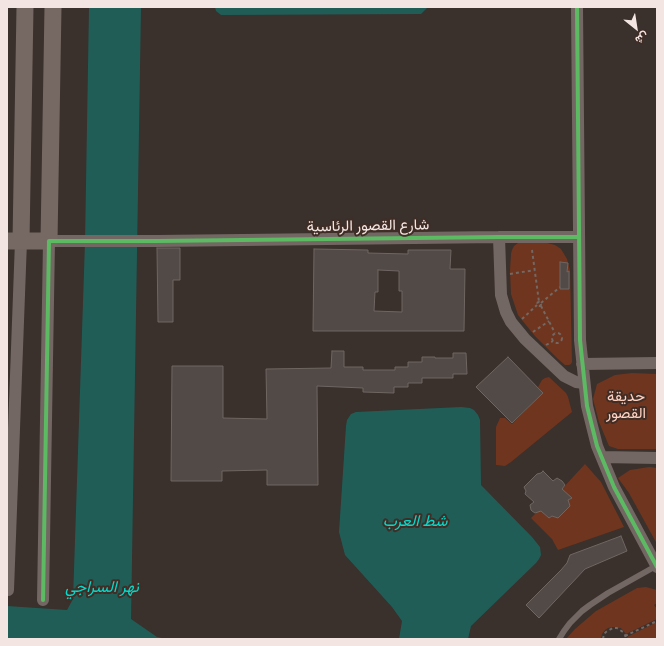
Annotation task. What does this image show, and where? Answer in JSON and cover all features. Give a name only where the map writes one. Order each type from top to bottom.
[{"type":"main road","points":[[25,7],[14,241],[55,241],[53,7]]},
{"type":"street","points":[[577,7],[580,340],[587,406],[597,446],[614,487],[657,567]]},
{"type":"street","points":[[500,237],[501,295],[506,312],[525,339],[564,376],[576,382],[584,382]]},
{"type":"street","name":"شارع القصور الرئاسية","points":[[55,241],[579,237]]},
{"type":"street","points":[[8,590],[14,241]]},
{"type":"street","points":[[43,600],[55,241]]},
{"type":"street","points":[[582,364],[657,364]]},
{"type":"street","points":[[602,457],[657,458]]},
{"type":"lane","points":[[559,639],[570,623],[590,605],[608,593],[657,567]]},
{"type":"path","points":[[532,250],[540,304],[555,333],[559,333],[562,336],[562,340],[555,342],[552,336],[555,333]]},
{"type":"path","points":[[500,275],[535,270]]},
{"type":"path","points":[[515,326],[560,286]]},
{"type":"path","points":[[525,339],[549,321]]},
{"type":"path","points":[[625,636],[657,620]]},
{"type":"path","points":[[603,639],[604,634],[609,629],[613,628],[620,630],[626,639]]},
{"type":"green space","points":[[522,242],[547,243],[555,245],[561,249],[567,259],[570,270],[572,362],[569,365],[565,365],[558,359],[535,336],[518,315],[511,294],[510,271],[512,250],[514,246]]},
{"type":"green space","name":"حديقة القصور","points":[[632,373],[657,374],[657,449],[618,449],[609,446],[599,422],[593,399],[597,384],[615,375]]},
{"type":"green space","points":[[549,377],[566,393],[572,412],[511,462],[505,466],[496,465],[496,427],[500,418],[505,418],[512,424],[543,393],[538,387],[542,380]]},
{"type":"green space","points":[[585,464],[601,482],[624,527],[558,550],[552,539],[531,518],[540,509],[549,518],[566,503],[569,496],[562,489]]},
{"type":"green space","name":"حديقة القصور","points":[[649,467],[657,468],[657,544],[629,493],[618,478],[630,470]]},
{"type":"green space","points":[[646,587],[657,590],[657,603],[654,605],[657,609],[657,619],[626,634],[621,628],[613,627],[605,630],[601,639],[566,639],[596,611],[637,588]]},
{"type":"green space","points":[[657,622],[657,639],[628,639],[627,637]]},
{"type":"water","name":"نهر السراجي","points":[[89,7],[141,7],[131,619],[157,637],[167,639],[7,639],[7,606],[67,610],[73,599],[85,242]]},
{"type":"water","points":[[215,7],[427,8],[421,14],[221,15],[216,11]]},
{"type":"water","name":"شط العرب","points":[[461,407],[474,410],[480,420],[481,485],[532,537],[540,547],[541,555],[536,563],[471,626],[468,639],[399,639],[402,621],[392,607],[345,555],[339,532],[347,420],[351,414],[356,412]]},
{"type":"building","points":[[157,248],[180,248],[180,280],[173,280],[173,322],[158,322]]},
{"type":"building","points":[[314,249],[368,250],[368,253],[408,254],[408,250],[451,250],[450,269],[465,269],[464,331],[313,331]],"holes":[[[378,270],[399,271],[399,291],[402,291],[402,312],[374,311],[375,292],[378,292]]]},
{"type":"building","points":[[560,262],[568,263],[567,272],[569,271],[569,289],[560,289]]},
{"type":"building","points":[[332,351],[344,351],[344,367],[363,367],[363,370],[395,370],[395,367],[408,367],[408,362],[422,362],[422,357],[453,358],[453,353],[466,353],[467,374],[453,374],[453,378],[422,378],[422,383],[408,383],[408,387],[394,387],[394,393],[363,392],[363,388],[317,386],[318,485],[267,485],[267,470],[222,471],[222,481],[171,481],[172,366],[223,366],[223,418],[267,419],[266,369],[331,368]]},
{"type":"building","points":[[508,357],[543,393],[512,423],[476,387]]},
{"type":"building","points":[[543,471],[553,481],[557,478],[562,481],[565,485],[562,489],[572,498],[568,500],[570,506],[558,518],[552,516],[549,518],[541,511],[535,513],[532,511],[530,505],[534,502],[525,494],[526,491],[524,487],[537,474]]},
{"type":"building","points":[[621,536],[627,551],[585,569],[539,618],[526,605],[561,570],[567,563],[570,555]]},
{"type":"cycle path","points":[[577,7],[580,340],[587,406],[597,446],[614,487],[657,567]]},
{"type":"cycle path","points":[[43,600],[49,241],[579,237]]}]
